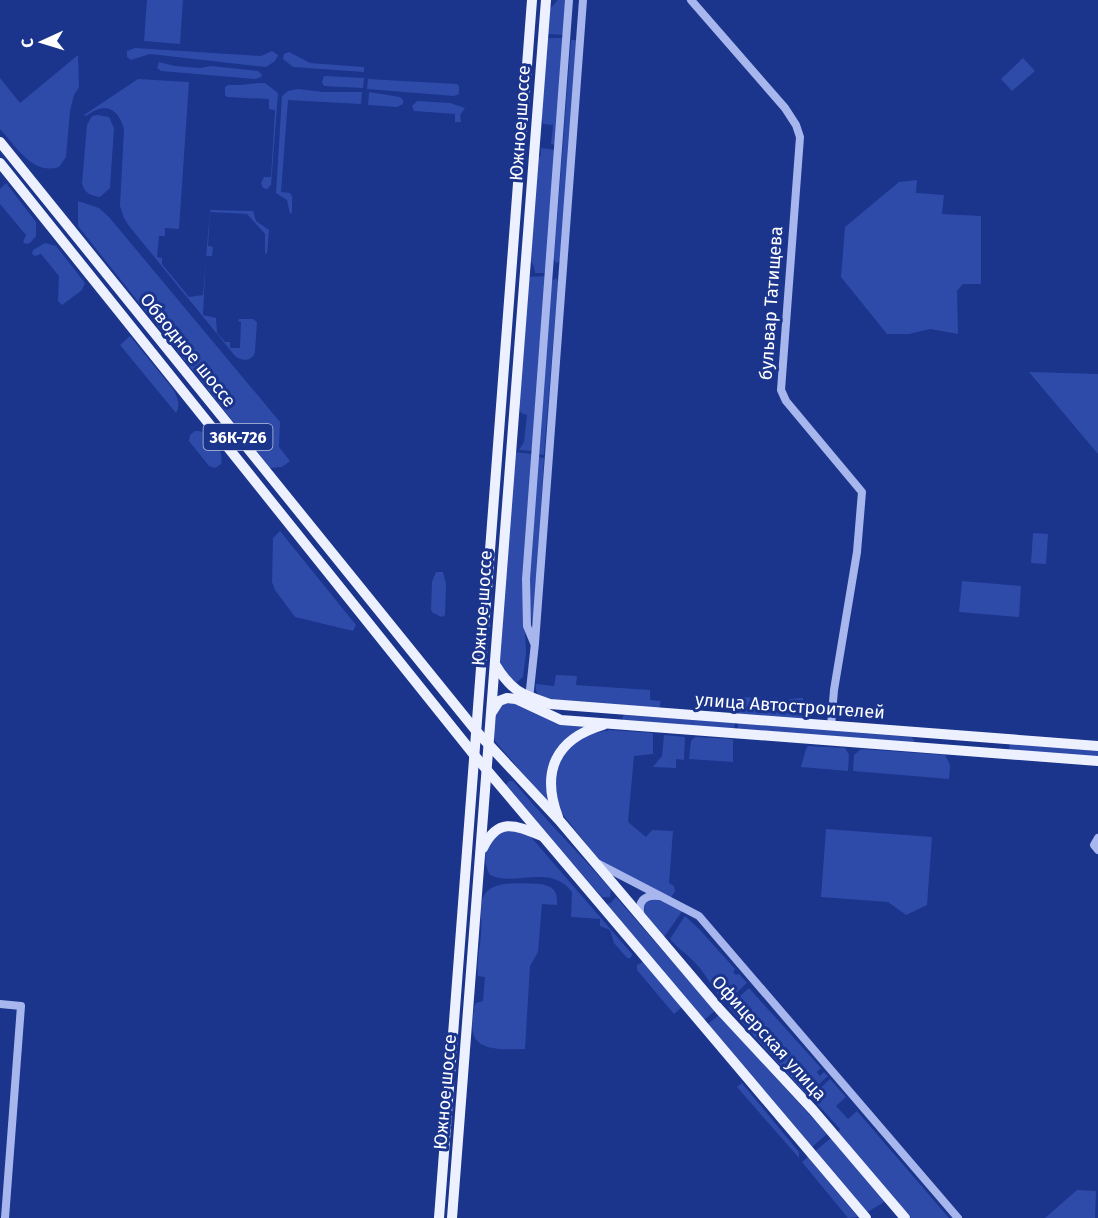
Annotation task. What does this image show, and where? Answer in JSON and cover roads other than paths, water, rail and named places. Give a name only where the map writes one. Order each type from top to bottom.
[{"type":"main road","name":"Южное шоссе","points":[[439,1218],[532,0]]},
{"type":"main road","name":"Южное шоссе","points":[[452,1218],[546,0]]},
{"type":"main road","name":"Обводное шоссе","points":[[0,142],[488,744]]},
{"type":"main road","name":"Обводное шоссе","points":[[0,163],[475,756]]},
{"type":"main road","name":"улица Автостроителей","points":[[495,664],[505,682],[561,720],[1098,761]]},
{"type":"main road","name":"улица Автостроителей","points":[[491,715],[496,704],[507,698],[619,710],[1098,746]]},
{"type":"main road","points":[[614,723],[619,710]]},
{"type":"main road","name":"улица Автостроителей","points":[[559,820],[550,790],[552,770],[558,754],[570,741],[581,734],[614,723]]},
{"type":"main road","points":[[921,747],[922,733]]},
{"type":"main road","name":"Офицерская улица","points":[[488,744],[559,820],[720,1010],[813,1110],[905,1218]]},
{"type":"main road","points":[[475,756],[866,1218]]},
{"type":"main road","points":[[504,789],[503,783],[506,779],[518,777]]},
{"type":"main road","points":[[480,854],[490,836],[504,826],[515,826],[543,836]]},
{"type":"main road","points":[[596,899],[609,901],[613,897],[614,890],[609,879]]},
{"type":"street","points":[[535,643],[527,626],[526,579],[569,0]]},
{"type":"street","points":[[529,700],[583,0]]},
{"type":"street","name":"бульвар Татищева","points":[[691,0],[785,108],[796,125],[800,137],[781,390],[786,401],[862,492],[857,552],[834,690],[831,726]]},
{"type":"street","points":[[1098,838],[1094,845],[1098,850]]},
{"type":"street","name":"Офицерская улица","points":[[594,862],[699,916],[958,1218]]},
{"type":"street","points":[[642,918],[639,909],[644,898],[662,896]]},
{"type":"street","points":[[0,1004],[21,1005],[5,1218]]}]
